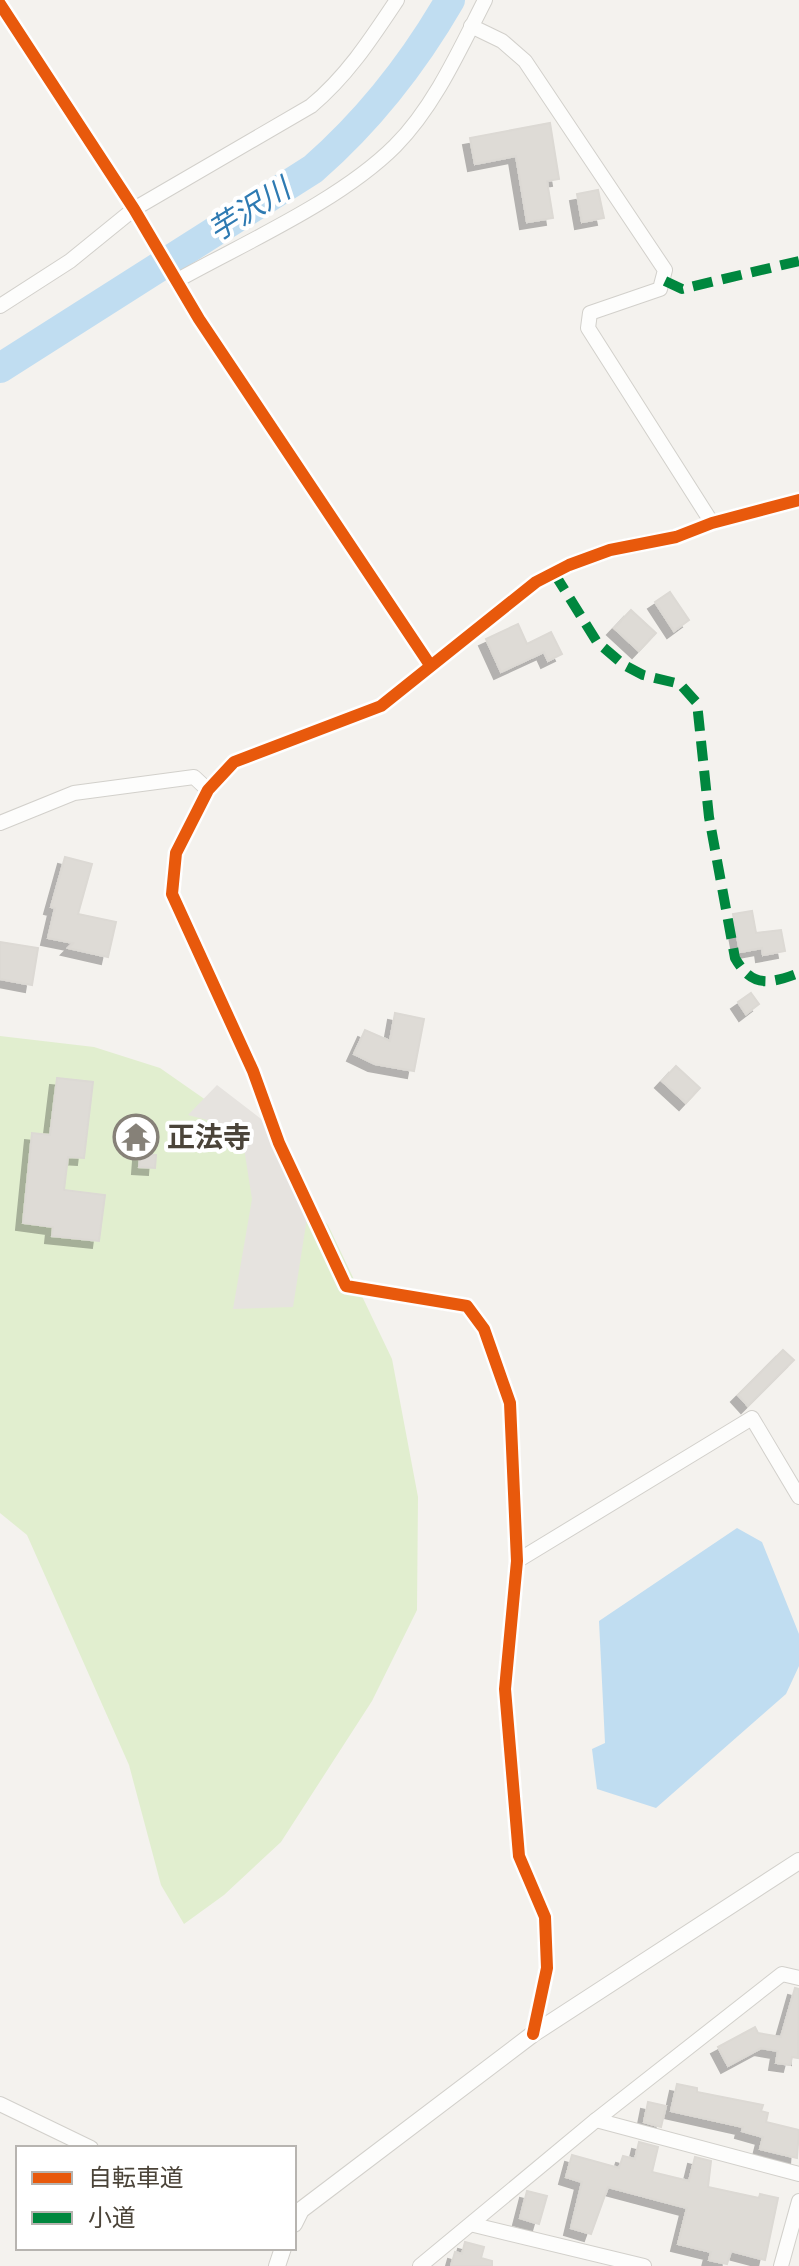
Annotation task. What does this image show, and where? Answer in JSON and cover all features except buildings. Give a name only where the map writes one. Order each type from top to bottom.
[{"type":"street","points":[[0,306],[311,106],[336,85],[359,57],[397,0]]},
{"type":"street","points":[[173,276],[300,213],[395,146],[422,113],[485,0]]},
{"type":"street","points":[[0,4],[173,276],[430,665]]},
{"type":"street","points":[[471,26],[502,41],[525,61],[665,270],[660,289],[590,313],[588,328],[712,523]]},
{"type":"street","points":[[533,2034],[547,1968],[546,1930],[545,1917],[519,1856],[505,1689],[517,1561],[510,1403],[484,1329],[467,1306],[346,1286],[279,1143],[253,1071],[184,926],[172,894],[176,853],[208,790],[234,762],[381,706],[536,582],[569,565],[610,550],[676,537],[712,523],[799,500]]},
{"type":"street","points":[[0,823],[74,793],[106,786],[194,777],[208,790]]},
{"type":"street","points":[[517,1561],[752,1418],[799,1497]]},
{"type":"street","points":[[296,2220],[301,2210],[533,2034],[799,1861]]},
{"type":"street","points":[[420,2266],[474,2225],[596,2120],[782,1974],[799,1978]]},
{"type":"street","points":[[0,2104],[87,2146]]},
{"type":"street","points":[[596,2120],[799,2174]]},
{"type":"street","points":[[781,2266],[799,2201]]},
{"type":"street","points":[[474,2225],[644,2266]]},
{"type":"green space","points":[[0,1036],[94,1047],[160,1068],[246,1128],[328,1225],[392,1359],[418,1497],[417,1610],[372,1701],[281,1842],[224,1895],[184,1924],[161,1885],[129,1765],[27,1535],[0,1513]]},
{"type":"shaded area","points":[[217,1085],[265,1122],[307,1218],[293,1307],[233,1309],[252,1199],[241,1129],[188,1115]]},
{"type":"water","points":[[737,1528],[762,1542],[799,1634],[799,1666],[786,1694],[656,1808],[597,1789],[592,1749],[605,1743],[599,1621]]},
{"type":"waterway","name":"芋沢川","points":[[0,368],[313,169],[353,131],[389,90],[450,0]]},
{"type":"marked path","points":[[665,281],[682,289],[799,261]]},
{"type":"marked path","points":[[554,573],[597,642],[624,665],[643,675],[680,684],[697,703],[709,817],[735,958],[748,975],[762,981],[779,980],[799,973]]},
{"type":"cycle path","points":[[0,4],[134,209],[199,319],[430,665]]},
{"type":"cycle path","points":[[533,2034],[547,1968],[545,1917],[519,1856],[505,1689],[517,1561],[510,1403],[484,1329],[467,1306],[346,1286],[279,1143],[253,1071],[172,894],[176,853],[208,790],[234,762],[381,706],[536,582],[569,565],[610,550],[676,537],[712,523],[799,500]]},
{"type":"place","name":"正法寺","points":[[136,1137]]}]
